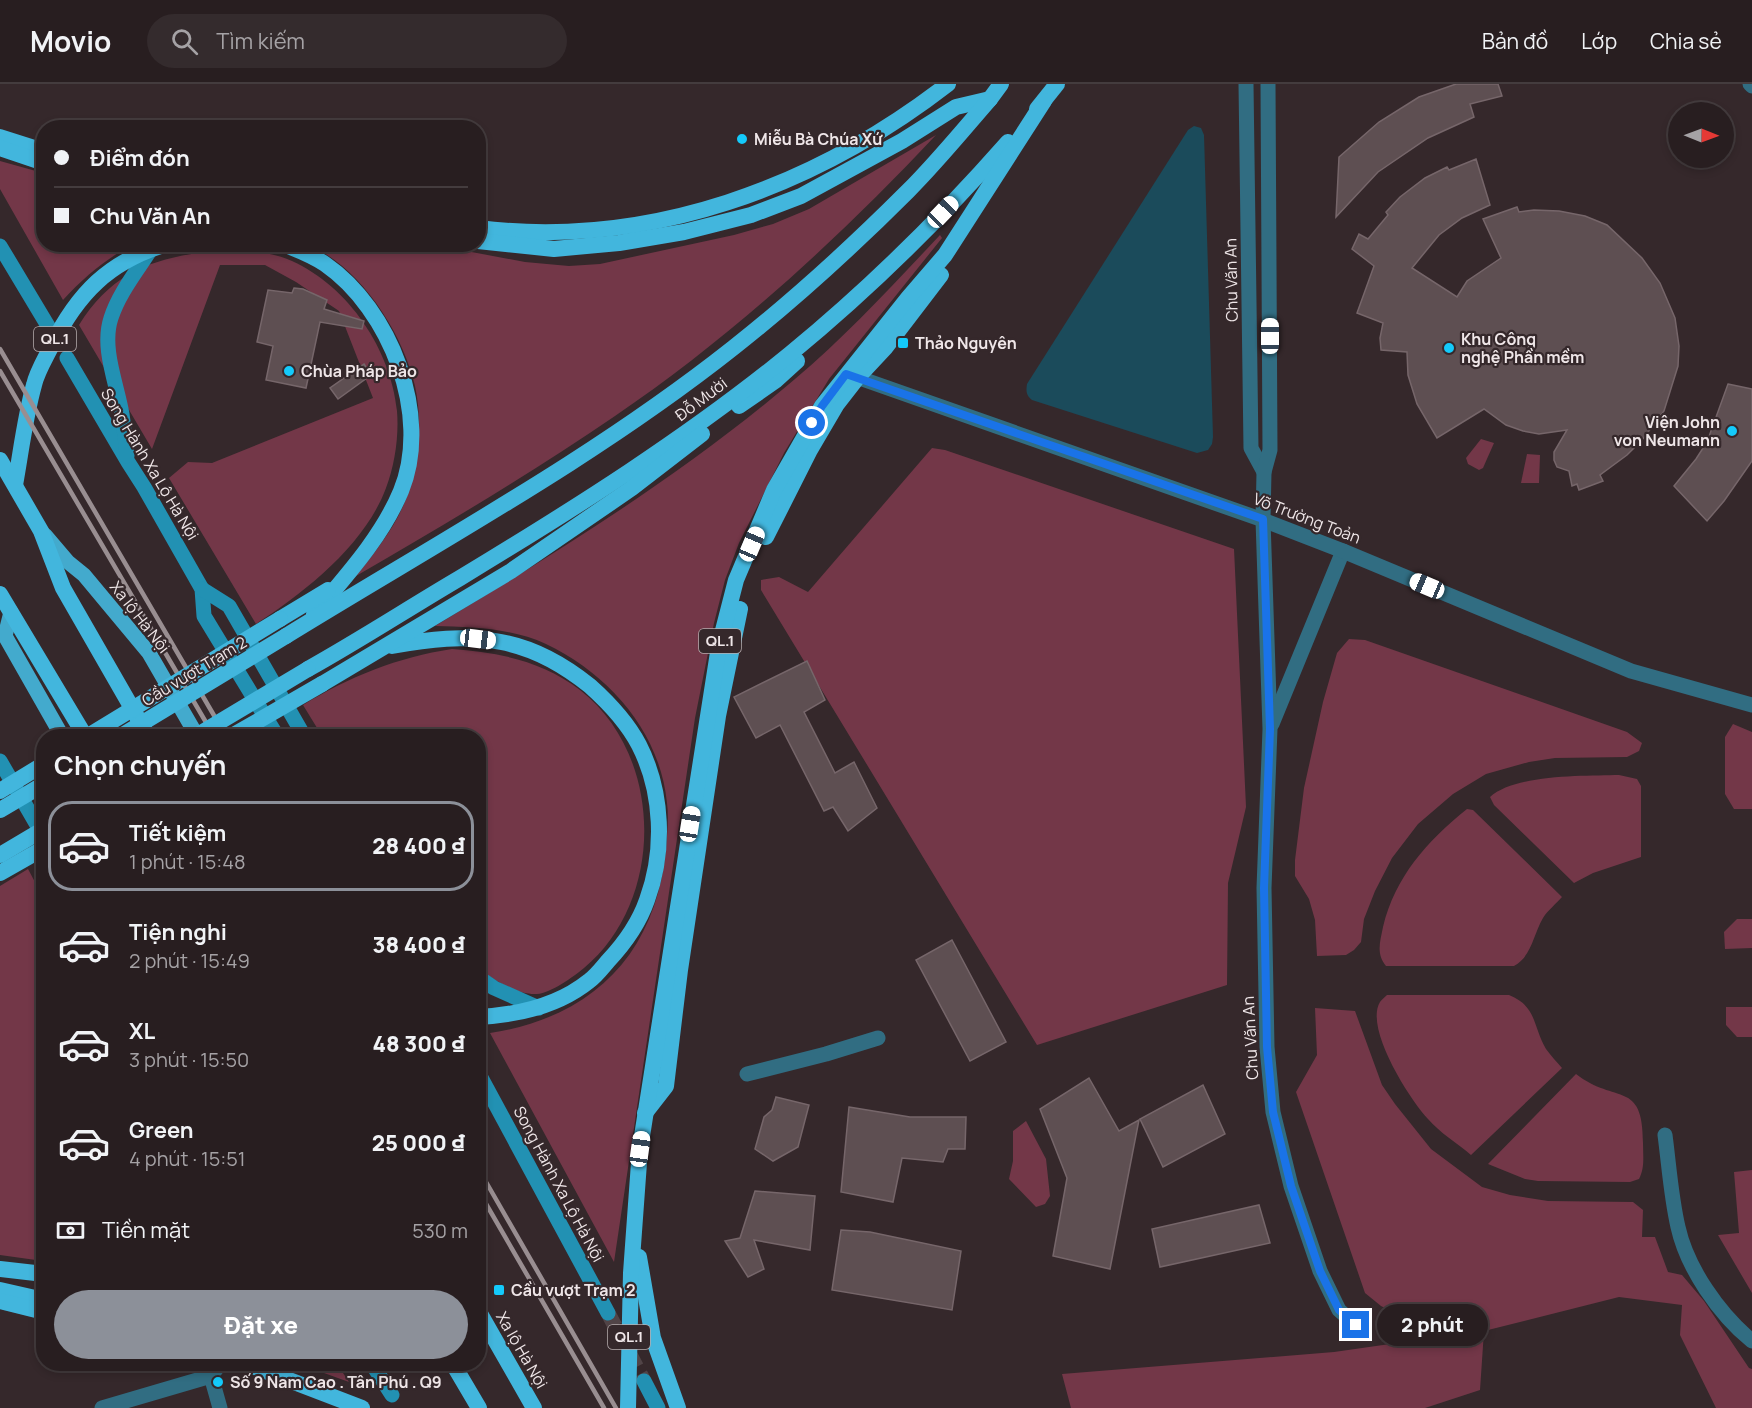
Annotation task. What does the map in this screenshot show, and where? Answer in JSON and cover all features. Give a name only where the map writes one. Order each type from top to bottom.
[{"type":"highway","points":[[486,229],[557,233],[618,227],[679,216],[740,200],[794,179],[839,156],[913,111],[948,84]]},
{"type":"highway","name":"Đỗ Mười","points":[[286,636],[572,462],[732,349],[809,284],[909,190],[1001,84]]},
{"type":"highway","name":"Đỗ Mười","points":[[208,729],[576,508],[685,433],[782,360],[850,302],[923,233],[984,170],[1057,84]]},
{"type":"highway","points":[[486,242],[554,249],[608,244],[684,232],[751,215],[810,191],[902,141],[956,107],[990,99]]},
{"type":"highway","name":"QL.1","points":[[628,1408],[630,1285],[640,1149],[718,646],[736,579],[774,490],[822,406],[852,376],[945,255],[1044,101]]},
{"type":"highway","points":[[0,137],[36,148]]},
{"type":"highway","points":[[0,148],[36,160]]},
{"type":"highway","name":"Đỗ Mười","points":[[244,729],[511,571],[582,523],[775,381],[853,312],[1001,168]]},
{"type":"highway","name":"QL.1","points":[[15,485],[34,384],[64,320],[85,293],[108,272],[143,252]]},
{"type":"highway","points":[[305,252],[325,264],[343,279],[359,297],[388,341],[408,393],[411,419],[411,445],[401,490],[375,536],[306,623]]},
{"type":"highway","name":"Xa lộ Hà Nội","points":[[0,460],[41,531],[63,588],[144,729]]},
{"type":"highway","name":"Cầu vượt Trạm 2","points":[[99,729],[339,583]]},
{"type":"highway","points":[[0,594],[83,729]]},
{"type":"highway","name":"Cầu vượt Trạm 2","points":[[133,729],[286,636]]},
{"type":"highway","name":"QL.1","points":[[327,658],[421,640],[451,638],[501,642],[539,654],[562,665],[580,678],[606,701],[627,725],[642,752],[654,785],[659,832],[657,856],[647,901],[627,939],[590,981],[566,996],[539,1008],[486,1016]]},
{"type":"highway","points":[[0,790],[36,769]]},
{"type":"highway","points":[[0,810],[36,789]]},
{"type":"highway","points":[[0,855],[36,834]]},
{"type":"highway","points":[[0,873],[36,853]]},
{"type":"highway","points":[[634,1227],[652,1338],[678,1408]]},
{"type":"highway","points":[[0,1269],[36,1273]]},
{"type":"highway","points":[[0,1290],[36,1298]]},
{"type":"highway","points":[[0,1301],[36,1310]]},
{"type":"highway","name":"Xa lộ Hà Nội","points":[[486,1324],[534,1408]]},
{"type":"highway","points":[[266,1371],[355,1404]]},
{"type":"highway","points":[[457,1371],[479,1408]]},
{"type":"highway","points":[[464,1382],[464,1408]]},
{"type":"main road","points":[[0,246],[48,326]]},
{"type":"main road","points":[[128,462],[108,338],[110,319],[120,298],[149,252]]},
{"type":"main road","name":"Song Hành Xa Lộ Hà Nội","points":[[67,358],[202,589],[204,616],[273,729]]},
{"type":"main road","name":"Xa lộ Hà Nội","points":[[41,531],[68,562],[84,575],[148,653],[192,729]]},
{"type":"main road","name":"Song Hành Xa Lộ Hà Nội","points":[[202,589],[229,606],[300,729]]},
{"type":"main road","points":[[11,612],[5,636],[58,729]]},
{"type":"main road","points":[[0,761],[36,823]]},
{"type":"main road","points":[[486,982],[539,1008]]},
{"type":"main road","name":"Song Hành Xa Lộ Hà Nội","points":[[486,1087],[608,1314]]},
{"type":"main road","points":[[377,1371],[392,1395]]},
{"type":"main road","points":[[644,1381],[658,1408]]},
{"type":"street","name":"Chu Văn An","points":[[1246,84],[1251,448],[1264,472]]},
{"type":"street","name":"Chu Văn An","points":[[1268,84],[1270,450],[1264,472],[1263,519],[1270,729],[1265,920],[1267,1047],[1273,1112],[1291,1186],[1320,1271],[1339,1310],[1356,1325]]},
{"type":"street","name":"Võ Trường Toản","points":[[852,376],[1263,519],[1632,671],[1752,705]]},
{"type":"street","name":"Chu Văn An","points":[[1270,729],[1343,551]]},
{"type":"street","points":[[747,1074],[878,1038]]},
{"type":"street","points":[[1665,1135],[1678,1227],[1689,1260],[1717,1303],[1736,1327],[1752,1341]]},
{"type":"street","points":[[102,1408],[213,1371]]},
{"type":"street","points":[[216,1371],[220,1408]]},
{"type":"shaded area","points":[[936,135],[823,248],[743,319],[659,385],[552,458],[356,576],[390,530],[406,499],[417,458],[419,414],[409,366],[390,324],[362,285],[345,268],[321,252],[471,252],[525,262],[569,266],[600,264],[734,235],[773,224],[809,209]]},
{"type":"shaded area","points":[[0,161],[36,171],[36,252],[120,252],[95,270],[63,300],[0,189]]},
{"type":"shaded area","points":[[940,235],[942,238],[829,379],[784,453],[739,543],[725,580],[695,718],[614,1262],[490,1033],[527,1025],[560,1012],[589,995],[613,974],[633,949],[649,919],[660,886],[668,820],[662,777],[654,752],[628,708],[610,689],[569,657],[546,644],[520,635],[477,628],[435,626],[620,510],[753,414],[833,345]]},
{"type":"shaded area","points":[[257,252],[275,255],[313,272],[332,287],[364,323],[376,344],[386,365],[397,411],[397,440],[389,479],[364,529],[349,548],[313,582],[256,624],[169,478],[188,462],[212,463],[373,398],[339,311],[296,282],[265,265],[220,265],[152,449],[79,325],[107,291],[122,279],[157,262],[198,253]]},
{"type":"shaded area","points":[[1481,439],[1494,443],[1483,468],[1479,470],[1468,464],[1466,458]]},
{"type":"shaded area","points":[[932,448],[945,450],[1234,549],[1246,807],[1228,883],[1227,985],[1037,1045],[761,590],[761,580],[779,577],[808,592]]},
{"type":"shaded area","points":[[1527,454],[1540,455],[1539,483],[1521,483]]},
{"type":"shaded area","points":[[1349,639],[1365,640],[1627,732],[1642,743],[1639,751],[1627,757],[1555,758],[1529,762],[1486,774],[1453,794],[1418,824],[1392,858],[1364,919],[1361,942],[1346,955],[1317,956],[1315,920],[1309,899],[1295,876],[1295,860],[1304,788],[1323,702],[1337,653]]},
{"type":"shaded area","points":[[452,649],[486,653],[519,660],[551,672],[580,690],[608,718],[628,751],[640,789],[644,828],[641,867],[630,905],[611,939],[584,968],[549,991],[529,994],[499,982],[486,974],[486,729],[318,729],[303,705],[356,677],[412,657]]},
{"type":"shaded area","points":[[1733,724],[1752,732],[1752,809],[1734,809],[1725,794],[1725,737]]},
{"type":"shaded area","points":[[1619,775],[1637,779],[1641,786],[1641,857],[1593,873],[1574,883],[1494,805],[1490,797],[1501,789],[1533,780],[1570,776]]},
{"type":"shaded area","points":[[1467,809],[1473,810],[1562,897],[1545,915],[1525,957],[1514,966],[1386,966],[1380,952],[1383,927],[1388,909],[1404,876],[1426,847]]},
{"type":"shaded area","points":[[28,869],[36,884],[36,1260],[0,1255],[0,886]]},
{"type":"shaded area","points":[[1737,919],[1752,919],[1752,948],[1725,949],[1724,932]]},
{"type":"shaded area","points":[[1387,995],[1509,995],[1530,1011],[1546,1049],[1562,1068],[1471,1155],[1443,1133],[1420,1110],[1391,1063],[1378,1029],[1377,1014],[1380,1002]]},
{"type":"shaded area","points":[[1726,1007],[1752,1007],[1752,1037],[1737,1037],[1726,1025]]},
{"type":"shaded area","points":[[1315,1008],[1355,1011],[1382,1085],[1395,1104],[1431,1149],[1482,1187],[1510,1195],[1548,1201],[1633,1202],[1643,1210],[1642,1237],[1655,1237],[1668,1272],[1682,1275],[1704,1301],[1749,1368],[1752,1369],[1752,1408],[1716,1408],[1680,1335],[1682,1305],[1619,1297],[1484,1331],[1480,1390],[1425,1408],[1071,1408],[1062,1374],[1334,1352],[1481,1331],[1405,1318],[1381,1306],[1365,1293],[1296,1092],[1317,1055]]},
{"type":"shaded area","points":[[1576,1074],[1603,1089],[1624,1096],[1632,1101],[1638,1110],[1642,1123],[1643,1157],[1639,1179],[1630,1182],[1538,1181],[1525,1179],[1488,1164]]},
{"type":"shaded area","points":[[1026,1121],[1046,1159],[1050,1196],[1045,1204],[1036,1207],[1009,1179],[1013,1161],[1013,1131]]},
{"type":"shaded area","points":[[1752,1170],[1752,1293],[1718,1235],[1739,1233],[1734,1172]]},
{"type":"shaded area","points":[[318,1371],[342,1371],[349,1382]]},
{"type":"water","points":[[1194,126],[1201,128],[1204,135],[1213,437],[1208,450],[1197,453],[1032,400],[1027,389],[1027,384],[1188,130]]},
{"type":"building","points":[[1456,84],[1498,84],[1502,96],[1470,104],[1474,117],[1428,138],[1378,172],[1336,217],[1339,157],[1379,122],[1419,97]]},
{"type":"building","name":"Khu Công nghệ Phần mềm","points":[[1476,159],[1490,205],[1462,218],[1439,235],[1412,268],[1457,297],[1467,281],[1501,258],[1483,219],[1517,207],[1519,212],[1559,211],[1585,216],[1607,225],[1642,258],[1660,283],[1675,318],[1679,346],[1678,366],[1664,411],[1642,440],[1627,455],[1600,475],[1603,481],[1579,490],[1577,484],[1572,486],[1569,471],[1557,467],[1554,460],[1554,452],[1567,430],[1539,434],[1523,431],[1506,425],[1484,409],[1437,438],[1417,404],[1408,375],[1407,352],[1381,350],[1380,338],[1383,323],[1357,313],[1374,266],[1352,249],[1359,234],[1368,239],[1388,215],[1386,212],[1400,197],[1425,178],[1447,167],[1449,170]]},
{"type":"building","points":[[294,288],[303,289],[327,300],[324,309],[364,321],[362,329],[320,322],[306,388],[266,380],[273,346],[257,342],[268,290],[292,293]]},
{"type":"building","points":[[364,364],[371,375],[338,399],[330,388]]},
{"type":"building","name":"Viện John von Neumann","points":[[1728,384],[1752,389],[1752,461],[1707,521],[1674,486],[1707,442]]},
{"type":"building","points":[[807,661],[825,700],[804,712],[835,773],[854,762],[877,808],[848,831],[833,807],[824,811],[780,725],[756,738],[734,697]]},
{"type":"building","points":[[952,940],[1006,1042],[970,1061],[916,960]]},
{"type":"building","points":[[1089,1078],[1119,1131],[1139,1120],[1110,1269],[1053,1256],[1067,1178],[1040,1109]]},
{"type":"building","points":[[1203,1085],[1225,1134],[1163,1167],[1140,1119]]},
{"type":"building","points":[[776,1097],[809,1105],[798,1147],[773,1161],[755,1149],[764,1117],[772,1110]]},
{"type":"building","points":[[849,1107],[910,1117],[966,1117],[965,1149],[948,1149],[943,1162],[902,1158],[893,1202],[841,1192]]},
{"type":"building","points":[[755,1191],[815,1196],[810,1250],[754,1240],[764,1269],[748,1277],[725,1241],[740,1238]]},
{"type":"building","points":[[1259,1205],[1270,1243],[1160,1267],[1152,1229]]},
{"type":"building","points":[[841,1230],[870,1232],[961,1251],[952,1310],[832,1290]]},
{"type":"tunnel","points":[[608,1313],[644,1381]]},
{"type":"railway","points":[[0,349],[222,729]]},
{"type":"railway","points":[[0,371],[210,729]]},
{"type":"railway","points":[[486,1182],[616,1408]]},
{"type":"railway","points":[[486,1204],[604,1408]]},
{"type":"place","name":"Miễu Bà Chúa Xứ","points":[[742,139]]},
{"type":"place","name":"Thảo Nguyên","points":[[903,343]]},
{"type":"place","name":"Khu Công nghệ Phần mềm","points":[[1449,348]]},
{"type":"place","name":"Chùa Pháp Bảo","points":[[289,371]]},
{"type":"place","name":"Viện John von Neumann","points":[[1732,431]]},
{"type":"place","name":"Cầu vượt Trạm 2","points":[[499,1290]]},
{"type":"place","name":"Số 9 Nam Cao . Tân Phú . Q9","points":[[218,1382]]},
{"type":"route","points":[[812,423],[846,374],[1263,519],[1270,729],[1264,888],[1267,1047],[1273,1112],[1291,1186],[1320,1271],[1339,1310],[1356,1325]]}]
